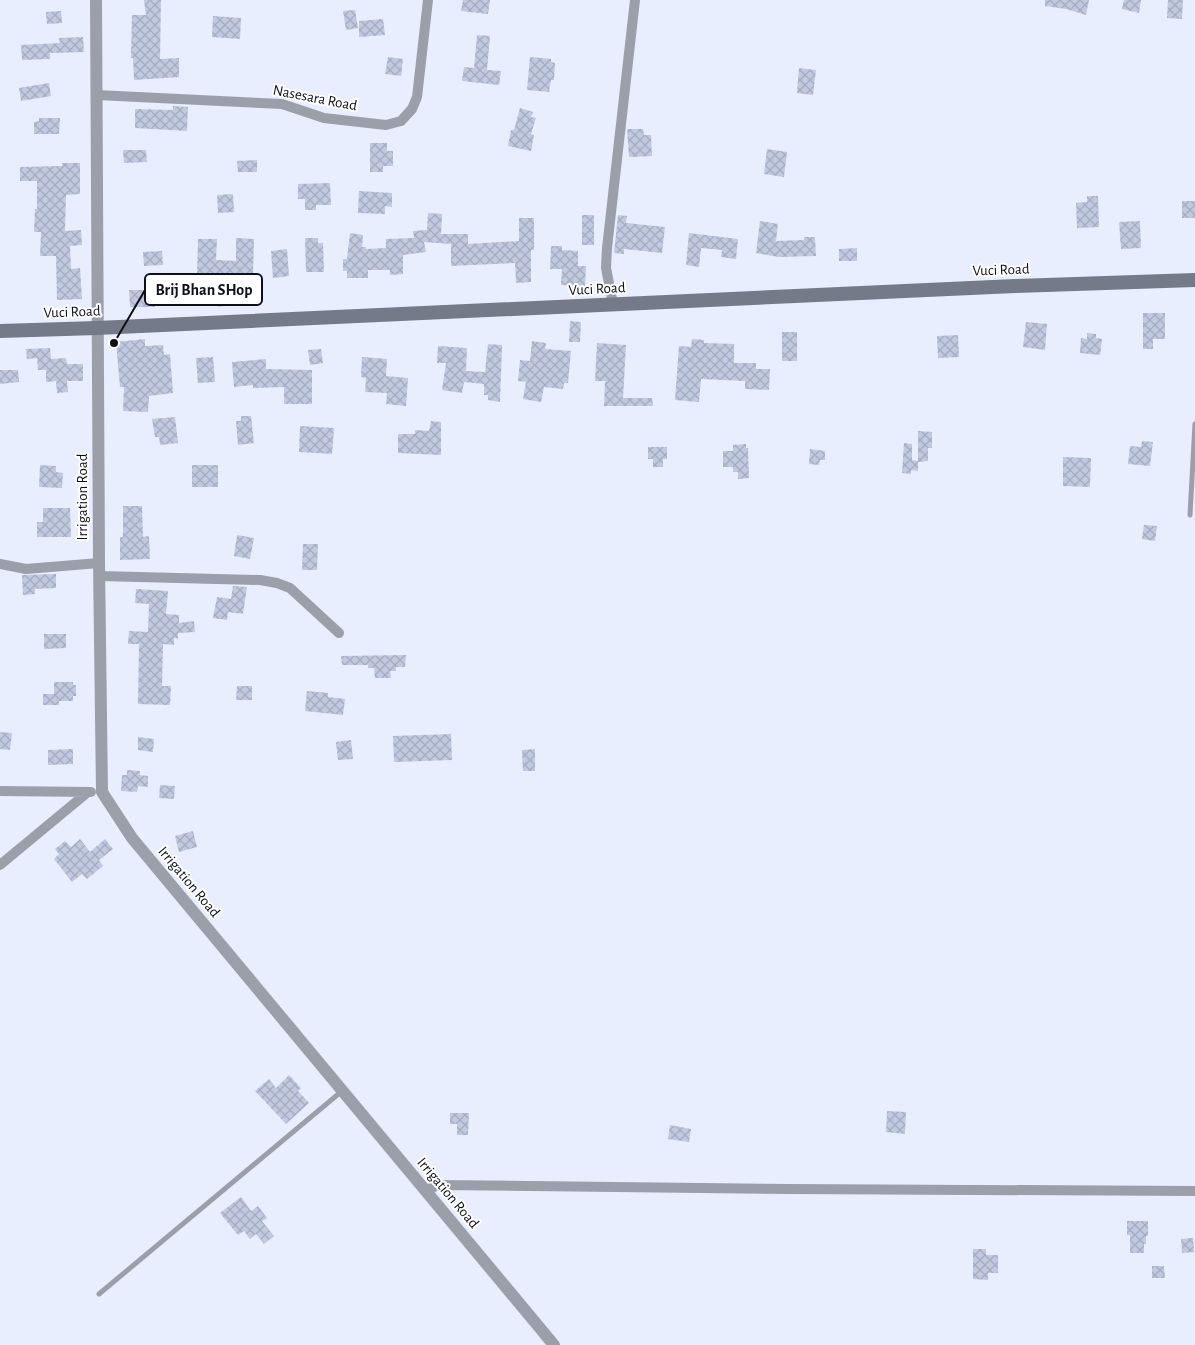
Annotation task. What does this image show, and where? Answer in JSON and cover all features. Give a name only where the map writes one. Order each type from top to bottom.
[{"type":"main road","name":"Vuci Road","points":[[0,330],[97,328],[1015,286],[1195,280]]},
{"type":"street","name":"Irrigation Road","points":[[96,0],[102,792],[132,838],[554,1345]]},
{"type":"street","name":"Nasesara Road","points":[[96,95],[282,104],[324,118],[386,125],[401,121],[412,109],[417,97],[428,0]]},
{"type":"street","points":[[613,304],[606,268],[607,248],[635,0]]},
{"type":"street","points":[[0,564],[26,569],[99,569],[260,580],[277,583],[290,588],[338,632]]},
{"type":"street","points":[[0,791],[102,792]]},
{"type":"street","points":[[0,865],[88,792]]},
{"type":"street","points":[[425,1190],[439,1185],[1195,1191]]},
{"type":"lane","points":[[1190,515],[1195,424]]},
{"type":"lane","points":[[99,1294],[342,1091]]},
{"type":"building","points":[[144,0],[161,0],[160,59],[179,58],[179,77],[134,80],[133,58],[131,58],[132,15],[146,15]]},
{"type":"building","points":[[463,0],[490,0],[488,14],[461,11]]},
{"type":"building","points":[[1045,0],[1089,0],[1086,15],[1066,9],[1045,6]]},
{"type":"building","points":[[1124,0],[1141,0],[1139,13],[1122,9]]},
{"type":"building","points":[[1168,0],[1183,0],[1182,19],[1167,18]]},
{"type":"building","points":[[355,10],[358,28],[346,30],[343,11]]},
{"type":"building","points":[[61,11],[62,23],[47,24],[46,12]]},
{"type":"building","points":[[213,16],[241,18],[240,39],[212,37]]},
{"type":"building","points":[[383,19],[385,35],[359,37],[359,21]]},
{"type":"building","points":[[477,35],[490,36],[487,70],[501,71],[499,85],[462,81],[464,67],[474,68]]},
{"type":"building","points":[[83,37],[84,52],[50,53],[50,59],[22,60],[21,45],[60,43],[59,38]]},
{"type":"building","points":[[388,57],[403,59],[401,76],[385,74]]},
{"type":"building","points":[[530,57],[551,59],[551,62],[555,63],[554,80],[551,80],[549,92],[527,90]]},
{"type":"building","points":[[799,68],[816,70],[813,95],[797,93]]},
{"type":"building","points":[[49,83],[51,96],[21,101],[19,88]]},
{"type":"building","points":[[173,106],[188,107],[187,131],[135,128],[135,109],[173,110]]},
{"type":"building","points":[[520,108],[533,112],[531,117],[536,118],[531,134],[534,135],[531,151],[508,146],[511,130],[514,130]]},
{"type":"building","points":[[39,118],[60,118],[59,134],[34,134],[34,122],[39,121]]},
{"type":"building","points":[[627,129],[643,129],[644,135],[651,135],[652,156],[629,157]]},
{"type":"building","points":[[370,143],[387,143],[387,151],[393,151],[393,166],[383,166],[383,172],[370,172]]},
{"type":"building","points":[[767,149],[787,152],[784,177],[764,174]]},
{"type":"building","points":[[123,150],[146,150],[147,162],[124,163]]},
{"type":"building","points":[[257,160],[257,172],[238,172],[237,161]]},
{"type":"building","points":[[62,163],[80,163],[80,194],[66,195],[65,231],[81,230],[82,245],[70,246],[71,269],[80,268],[82,299],[57,300],[56,256],[40,256],[41,232],[34,232],[35,209],[37,209],[37,181],[20,181],[20,167],[62,166]]},
{"type":"building","points":[[330,183],[331,205],[316,205],[316,210],[305,210],[305,199],[298,199],[298,184]]},
{"type":"building","points":[[359,191],[392,193],[392,207],[385,206],[385,214],[358,213]]},
{"type":"building","points":[[233,194],[234,212],[218,213],[217,195]]},
{"type":"building","points":[[1087,196],[1098,196],[1099,227],[1077,228],[1076,203],[1087,202]]},
{"type":"building","points":[[1182,201],[1195,201],[1195,218],[1182,218]]},
{"type":"building","points":[[428,213],[442,214],[441,234],[468,234],[468,244],[519,241],[519,218],[534,218],[531,282],[516,283],[515,263],[451,266],[451,244],[424,242],[426,252],[403,255],[403,274],[390,275],[390,270],[368,270],[368,278],[347,278],[347,271],[343,271],[343,259],[347,259],[350,233],[363,235],[362,247],[366,247],[366,249],[386,248],[386,239],[414,238],[413,231],[427,230]]},
{"type":"building","points":[[582,215],[594,215],[594,245],[582,245]]},
{"type":"building","points":[[618,215],[627,216],[626,223],[665,227],[662,253],[624,249],[624,254],[614,253]]},
{"type":"building","points":[[760,221],[778,224],[776,241],[804,240],[804,237],[815,237],[816,256],[779,257],[756,253]]},
{"type":"building","points":[[1140,221],[1141,248],[1121,249],[1119,222]]},
{"type":"building","points":[[689,233],[738,239],[736,259],[721,257],[722,250],[701,248],[699,267],[686,265]]},
{"type":"building","points":[[236,238],[254,239],[253,275],[226,275],[230,305],[218,307],[215,276],[197,276],[198,239],[217,239],[216,260],[236,261]]},
{"type":"building","points":[[305,238],[318,238],[318,243],[323,243],[324,272],[306,272]]},
{"type":"building","points":[[551,246],[562,246],[562,250],[578,251],[578,266],[586,266],[585,286],[561,285],[562,269],[550,269]]},
{"type":"building","points":[[857,248],[857,261],[839,261],[839,249]]},
{"type":"building","points":[[287,249],[289,276],[273,278],[271,251]]},
{"type":"building","points":[[162,251],[163,265],[144,266],[143,252]]},
{"type":"building","points":[[129,290],[154,290],[155,307],[130,307]]},
{"type":"building","points":[[1143,313],[1165,313],[1165,339],[1153,339],[1153,349],[1143,349]]},
{"type":"building","points":[[570,321],[581,322],[580,342],[569,342]]},
{"type":"building","points":[[1026,322],[1047,324],[1045,350],[1023,347]]},
{"type":"building","points":[[782,332],[797,332],[797,361],[782,361]]},
{"type":"building","points":[[1087,333],[1096,334],[1096,338],[1102,339],[1100,355],[1080,353],[1081,338],[1087,339]]},
{"type":"building","points":[[958,335],[959,357],[938,358],[937,336]]},
{"type":"building","points":[[145,339],[145,346],[163,345],[164,355],[170,354],[173,393],[149,396],[148,412],[123,411],[124,387],[120,387],[116,342]]},
{"type":"building","points":[[692,339],[704,340],[704,343],[734,344],[734,363],[756,363],[756,369],[770,369],[769,390],[745,389],[745,381],[701,379],[699,402],[675,400],[679,346],[691,347]]},
{"type":"building","points":[[532,341],[546,343],[545,349],[571,351],[568,383],[564,383],[563,389],[544,387],[541,402],[523,399],[526,382],[518,381],[520,360],[530,361]]},
{"type":"building","points":[[597,343],[626,345],[623,398],[652,398],[653,406],[604,406],[605,381],[595,381]]},
{"type":"building","points":[[488,344],[502,345],[500,402],[488,400],[488,395],[484,395],[484,384],[464,382],[462,393],[442,390],[446,363],[437,363],[438,346],[467,348],[466,371],[485,372]]},
{"type":"building","points":[[50,348],[51,359],[66,358],[67,364],[83,364],[83,381],[67,381],[68,392],[57,393],[56,381],[46,382],[46,370],[38,370],[37,358],[27,359],[26,349]]},
{"type":"building","points":[[321,349],[323,363],[310,365],[308,350]]},
{"type":"building","points":[[213,357],[215,382],[198,383],[196,358]]},
{"type":"building","points":[[362,357],[387,359],[386,376],[408,378],[406,406],[386,404],[387,393],[365,392],[366,378],[361,377]]},
{"type":"building","points":[[266,359],[266,369],[312,370],[312,404],[284,404],[284,387],[253,388],[253,385],[234,387],[232,362]]},
{"type":"building","points":[[0,370],[18,370],[19,382],[0,384]]},
{"type":"building","points":[[241,416],[251,416],[254,443],[238,445],[236,421],[241,421]]},
{"type":"building","points":[[175,417],[178,443],[160,445],[159,437],[155,437],[152,419]]},
{"type":"building","points":[[431,421],[441,422],[441,455],[398,453],[398,434],[415,434],[415,430],[429,431]]},
{"type":"building","points":[[300,426],[334,428],[332,454],[299,452]]},
{"type":"building","points":[[918,431],[932,432],[932,448],[928,448],[928,461],[918,462],[918,471],[911,470],[911,474],[902,473],[904,443],[912,444],[912,460],[918,461]]},
{"type":"building","points":[[1142,441],[1153,442],[1150,466],[1128,464],[1130,446],[1141,447]]},
{"type":"building","points":[[746,444],[746,448],[748,448],[749,478],[738,479],[738,472],[733,472],[733,467],[723,467],[723,451],[733,451],[733,445]]},
{"type":"building","points":[[648,447],[667,447],[667,459],[663,459],[663,467],[653,467],[653,459],[648,459]]},
{"type":"building","points":[[810,449],[825,451],[825,460],[820,460],[819,465],[809,464]]},
{"type":"building","points":[[1063,457],[1091,458],[1090,487],[1063,486]]},
{"type":"building","points":[[40,465],[56,466],[56,472],[63,473],[62,488],[39,487]]},
{"type":"building","points":[[192,465],[218,465],[218,487],[192,487]]},
{"type":"building","points":[[123,506],[142,506],[143,537],[149,536],[150,559],[120,560],[120,537],[123,537]]},
{"type":"building","points":[[43,508],[70,508],[71,537],[37,537],[37,522],[43,522]]},
{"type":"building","points":[[1144,525],[1157,526],[1155,541],[1142,539]]},
{"type":"building","points":[[237,535],[254,538],[250,559],[234,556]]},
{"type":"building","points":[[303,544],[318,544],[317,570],[302,570]]},
{"type":"building","points":[[56,574],[56,588],[35,589],[35,594],[23,595],[22,575]]},
{"type":"building","points":[[233,586],[247,587],[243,614],[228,612],[227,620],[213,618],[217,597],[231,599]]},
{"type":"building","points":[[136,589],[168,591],[166,614],[179,615],[179,623],[194,621],[195,632],[178,633],[178,639],[174,638],[174,645],[163,644],[162,686],[171,686],[170,705],[138,704],[139,644],[128,644],[129,631],[148,632],[149,604],[135,603]]},
{"type":"building","points":[[44,634],[66,634],[66,648],[44,649]]},
{"type":"building","points":[[406,655],[405,667],[396,667],[396,671],[390,671],[391,678],[375,678],[374,668],[368,668],[368,665],[342,665],[341,656]]},
{"type":"building","points":[[54,682],[73,682],[73,685],[76,685],[76,696],[73,696],[73,701],[59,701],[59,705],[43,705],[43,694],[54,694]]},
{"type":"building","points":[[237,686],[252,686],[252,700],[236,700]]},
{"type":"building","points":[[307,691],[328,693],[328,697],[345,699],[343,715],[305,711]]},
{"type":"building","points":[[0,732],[12,733],[10,750],[0,749]]},
{"type":"building","points":[[451,734],[452,760],[394,762],[393,736]]},
{"type":"building","points":[[138,737],[154,739],[153,752],[138,750]]},
{"type":"building","points":[[351,740],[353,759],[338,760],[336,742]]},
{"type":"building","points":[[73,749],[73,764],[48,765],[48,750]]},
{"type":"building","points":[[535,749],[535,771],[523,771],[522,750]]},
{"type":"building","points":[[127,770],[140,771],[140,775],[148,776],[148,787],[138,786],[137,792],[121,791],[122,775],[127,775]]},
{"type":"building","points":[[160,785],[175,786],[174,799],[159,798]]},
{"type":"building","points":[[193,831],[197,847],[179,852],[175,836]]},
{"type":"building","points":[[80,839],[90,852],[105,839],[113,849],[99,860],[103,866],[87,879],[82,874],[72,882],[54,859],[59,854],[55,849],[65,841],[71,847]]},
{"type":"building","points":[[289,1075],[301,1088],[298,1091],[309,1103],[286,1124],[255,1091],[269,1079],[276,1088]]},
{"type":"building","points":[[887,1111],[906,1112],[905,1134],[886,1132]]},
{"type":"building","points":[[450,1113],[469,1113],[468,1135],[457,1135],[457,1124],[450,1124]]},
{"type":"building","points":[[670,1125],[691,1129],[689,1142],[668,1139]]},
{"type":"building","points":[[241,1197],[251,1211],[258,1206],[267,1218],[262,1221],[274,1236],[264,1244],[256,1234],[250,1239],[244,1231],[238,1235],[220,1213]]},
{"type":"building","points":[[1127,1221],[1148,1221],[1148,1236],[1146,1236],[1146,1244],[1144,1244],[1144,1253],[1130,1253],[1130,1235],[1127,1235]]},
{"type":"building","points":[[1193,1238],[1194,1252],[1182,1253],[1181,1239]]},
{"type":"building","points":[[973,1249],[986,1249],[986,1255],[998,1255],[998,1273],[988,1273],[988,1280],[973,1279]]},
{"type":"building","points":[[1152,1266],[1164,1266],[1165,1278],[1152,1278]]},
{"type":"place","name":"Brij Bhan SHop","points":[[114,343]]}]
